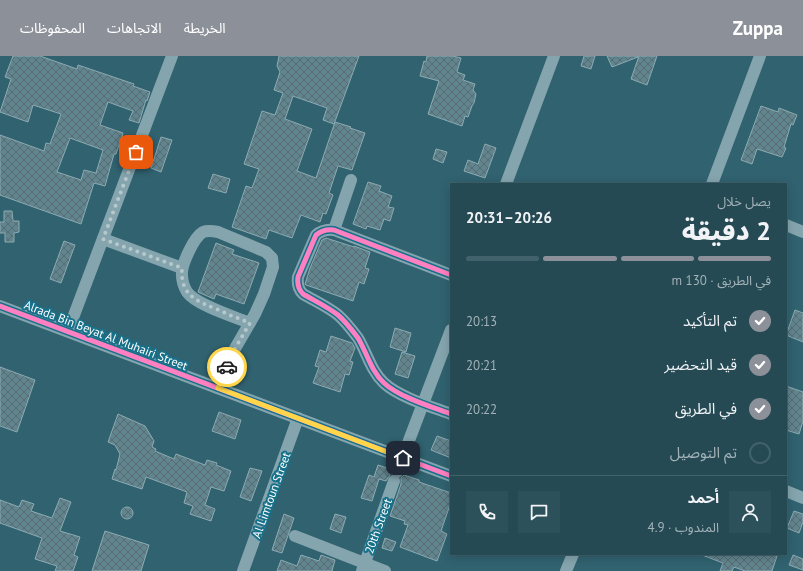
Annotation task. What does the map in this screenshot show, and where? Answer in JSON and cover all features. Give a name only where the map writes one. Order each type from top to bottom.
[{"type":"street","points":[[68,331],[172,56]]},
{"type":"street","points":[[506,183],[554,56]]},
{"type":"street","points":[[712,183],[760,56]]},
{"type":"street","points":[[334,230],[351,180]]},
{"type":"street","points":[[787,225],[803,232]]},
{"type":"street","points":[[450,275],[329,229],[316,235],[297,282],[300,291],[303,294],[330,309],[345,322],[358,338],[371,366],[382,382],[393,390],[423,404],[450,414]]},
{"type":"street","points":[[218,388],[233,352],[250,323],[260,304],[272,271],[273,262],[272,258],[266,252],[218,232],[207,231],[202,233],[195,239],[182,268],[182,281],[187,292],[201,303],[250,323]]},
{"type":"street","points":[[103,239],[182,268]]},
{"type":"street","name":"Alrada Bin Beyat Al Muhairi Street","points":[[0,306],[450,476]]},
{"type":"street","name":"20th Street","points":[[363,567],[450,333]]},
{"type":"street","name":"Al Limtoun Street","points":[[243,571],[298,418]]},
{"type":"street","points":[[787,491],[803,498]]},
{"type":"street","points":[[295,536],[363,567],[385,571]]},
{"type":"street","points":[[566,571],[573,555]]},
{"type":"building","points":[[13,56],[40,56],[77,69],[78,65],[134,84],[133,86],[150,92],[139,123],[129,120],[133,111],[108,102],[100,125],[123,133],[116,154],[114,154],[105,186],[94,183],[81,224],[0,195],[0,135],[44,151],[46,143],[50,144],[61,114],[33,105],[28,122],[0,112],[11,79],[5,77]],"holes":[[[70,138],[103,150],[96,173],[84,170],[81,180],[57,172]]]},
{"type":"building","points":[[279,56],[359,56],[334,124],[323,120],[327,108],[293,96],[285,119],[312,129],[297,171],[316,178],[335,122],[365,133],[352,170],[338,166],[329,193],[333,195],[326,214],[323,213],[320,222],[301,215],[292,238],[269,230],[266,239],[232,227],[246,186],[252,188],[259,169],[244,164],[262,111],[275,115],[283,93],[274,90],[280,72],[277,66]]},
{"type":"building","points":[[427,56],[453,56],[461,58],[457,72],[465,75],[463,80],[475,84],[473,90],[476,94],[474,103],[468,117],[465,116],[462,126],[428,114],[439,81],[420,76]]},
{"type":"building","points":[[584,56],[595,56],[591,69],[581,66]]},
{"type":"building","points":[[607,56],[638,56],[638,57],[612,67]]},
{"type":"building","points":[[639,56],[657,56],[647,85],[631,79]]},
{"type":"building","points":[[761,106],[778,112],[779,108],[797,115],[793,125],[791,124],[784,147],[786,148],[782,157],[757,149],[752,164],[741,160]]},
{"type":"building","points":[[161,137],[172,140],[161,172],[151,168]]},
{"type":"building","points":[[485,144],[496,148],[485,178],[464,171],[468,160],[478,164]]},
{"type":"building","points":[[436,149],[447,152],[443,163],[433,159]]},
{"type":"building","points":[[213,174],[230,179],[226,193],[208,188]]},
{"type":"building","points":[[368,182],[381,186],[379,191],[392,196],[388,207],[394,208],[390,221],[384,219],[380,230],[367,226],[366,229],[353,224]]},
{"type":"building","points":[[4,211],[12,211],[13,221],[19,221],[19,232],[14,233],[14,242],[5,242],[5,233],[0,233],[0,222],[4,222]]},
{"type":"building","points":[[326,238],[370,252],[365,268],[369,269],[364,284],[359,282],[353,301],[305,284],[322,240]]},
{"type":"building","points":[[64,241],[75,245],[61,283],[50,279]]},
{"type":"building","points":[[216,243],[234,250],[232,254],[259,263],[244,304],[216,294],[214,299],[198,292]]},
{"type":"building","points":[[795,310],[803,313],[803,342],[787,335]]},
{"type":"building","points":[[395,328],[411,333],[406,352],[390,347]]},
{"type":"building","points":[[331,336],[352,343],[355,348],[350,361],[353,362],[349,375],[345,374],[340,392],[313,383],[319,367],[315,366],[320,350],[326,352]]},
{"type":"building","points":[[402,352],[415,356],[408,378],[395,374]]},
{"type":"building","points":[[0,367],[35,380],[17,432],[0,426]]},
{"type":"building","points":[[787,386],[803,392],[803,421],[799,434],[787,430]]},
{"type":"building","points":[[219,412],[241,420],[235,439],[212,431]]},
{"type":"building","points":[[118,414],[145,426],[154,441],[152,447],[156,449],[155,451],[174,459],[176,454],[205,465],[207,460],[217,463],[216,465],[231,471],[224,491],[211,487],[205,505],[215,509],[211,521],[190,514],[193,506],[184,503],[187,492],[146,477],[142,489],[112,479],[120,454],[115,445],[108,442]]},
{"type":"building","points":[[437,436],[450,441],[450,458],[431,450]]},
{"type":"building","points":[[378,465],[390,469],[390,475],[386,481],[379,479],[372,501],[361,498],[369,475],[374,477]]},
{"type":"building","points":[[250,468],[262,471],[251,501],[240,497]]},
{"type":"building","points":[[404,475],[450,493],[450,505],[441,531],[447,534],[437,561],[400,547],[408,525],[404,524],[405,521],[390,516],[401,484],[401,478]]},
{"type":"building","points":[[60,498],[71,502],[60,531],[80,537],[74,555],[78,557],[73,571],[55,571],[57,566],[35,559],[42,538],[0,523],[0,500],[19,507],[22,500],[34,504],[31,511],[52,518]]},
{"type":"building","points":[[125,507],[129,507],[133,513],[129,519],[125,519],[121,515],[121,511]]},
{"type":"building","points":[[794,511],[803,514],[803,522],[799,533],[787,528]]},
{"type":"building","points":[[284,514],[294,518],[282,553],[272,550]]},
{"type":"building","points":[[335,514],[346,517],[341,533],[330,529]]},
{"type":"building","points":[[105,531],[149,545],[141,571],[92,571]]},
{"type":"building","points":[[385,538],[396,542],[392,551],[382,548]]},
{"type":"building","points":[[301,555],[319,561],[321,555],[335,560],[332,571],[277,571],[281,560],[297,566]]},
{"type":"building","points":[[702,555],[777,556],[772,571],[745,571],[734,567],[732,571],[720,571],[723,563]]},
{"type":"building","points":[[793,555],[803,559],[803,570],[789,565]]},
{"type":"cycle path","points":[[450,275],[334,230],[329,230],[322,231],[316,235],[298,277],[299,288],[303,294],[341,317],[358,338],[372,367],[384,383],[398,393],[450,414]]},
{"type":"cycle path","points":[[0,306],[450,476]]},
{"type":"way so far","points":[[136,152],[103,239],[182,268],[182,281],[184,287],[191,296],[201,303],[250,323],[233,352],[227,367]]},
{"type":"route","points":[[227,367],[218,388],[403,458]]}]
